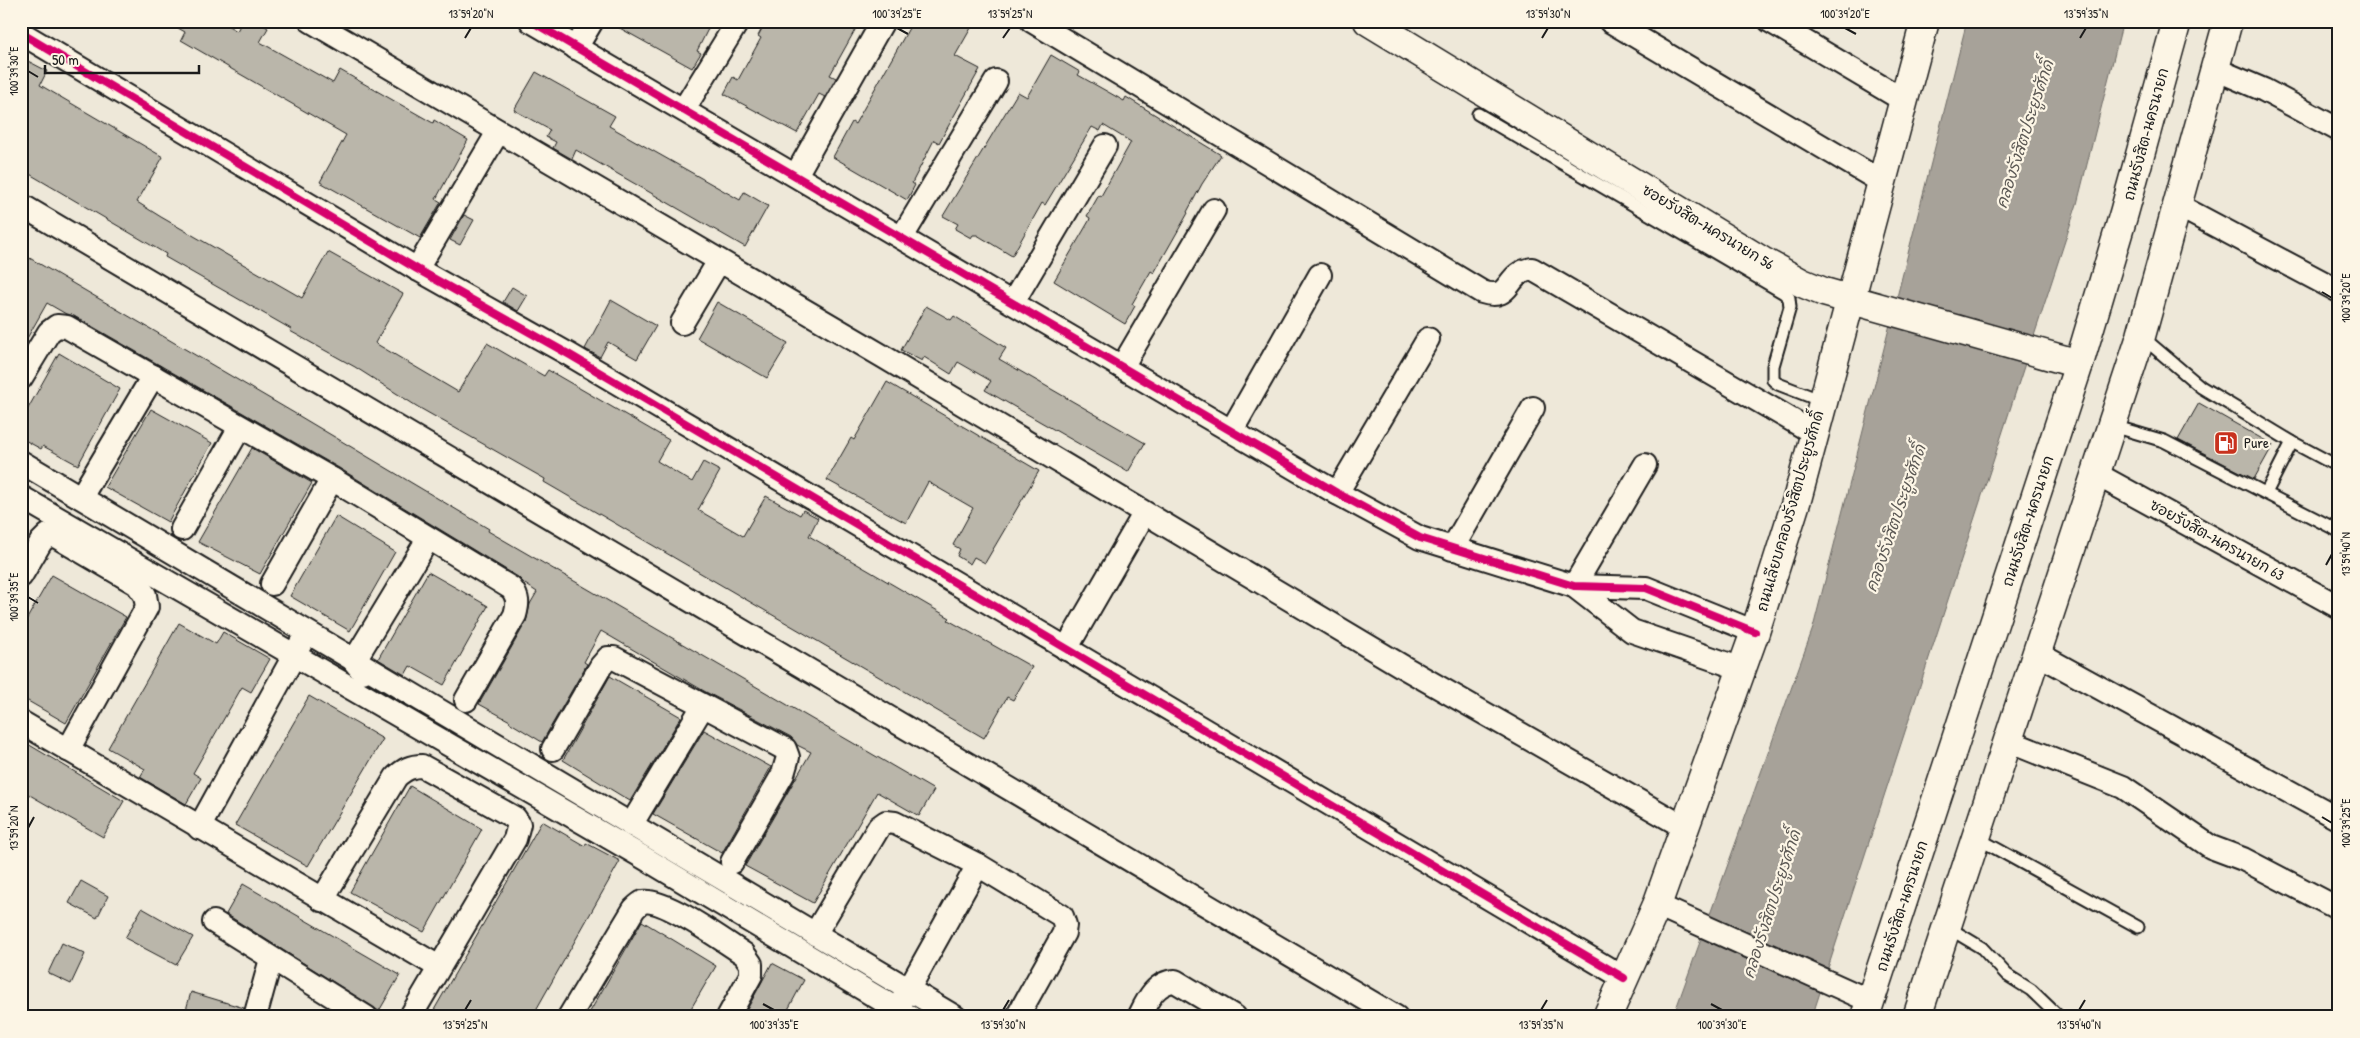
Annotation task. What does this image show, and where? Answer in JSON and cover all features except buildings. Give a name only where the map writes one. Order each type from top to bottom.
[{"type":"main road","name":"ซอยรังสิต-นครนายก 56","points":[[1368,21],[1762,261],[1802,283],[2078,364]]},
{"type":"main road","name":"ถนนเลียบคลองรังสิตประยูรศักดิ์","points":[[1607,1017],[1624,978],[1667,910],[1684,827],[1755,632],[1798,496],[1822,401],[1855,300],[1882,182],[1925,21]]},
{"type":"main road","name":"ถนนรังสิต-นครนายก","points":[[1867,1009],[2078,364],[2124,213],[2177,21]]},
{"type":"main road","points":[[1917,1017],[2113,426],[2141,336],[2228,21]]},
{"type":"street","points":[[311,21],[884,357],[1396,663],[1684,827]]},
{"type":"street","points":[[531,21],[1337,493],[1420,538],[1574,586],[1646,588],[1755,632]]},
{"type":"street","points":[[576,48],[592,21]]},
{"type":"street","points":[[684,109],[738,21]]},
{"type":"street","points":[[796,175],[883,21]]},
{"type":"street","points":[[1032,21],[1482,292],[1493,296],[1499,295],[1514,276],[1523,270],[1532,269],[1814,433]]},
{"type":"street","points":[[1610,21],[1882,182]]},
{"type":"street","points":[[1770,21],[1904,101]]},
{"type":"street","points":[[21,33],[417,269],[570,355],[1066,650],[1624,978]]},
{"type":"street","points":[[2215,70],[2264,90],[2339,130]]},
{"type":"street","points":[[902,237],[996,81]]},
{"type":"street","points":[[417,269],[498,132]]},
{"type":"street","points":[[1013,302],[1105,146]]},
{"type":"street","points":[[2177,204],[2339,291]]},
{"type":"street","points":[[21,205],[1396,1017]]},
{"type":"street","points":[[1122,367],[1214,210]]},
{"type":"street","points":[[682,324],[719,261]]},
{"type":"street","points":[[1232,430],[1320,275]]},
{"type":"street","points":[[21,378],[48,332],[57,326],[67,327],[332,479],[511,588],[517,595],[518,603],[515,616],[466,700]]},
{"type":"street","points":[[1337,493],[1428,339]]},
{"type":"street","points":[[81,497],[153,376]]},
{"type":"street","points":[[1452,549],[1533,408]]},
{"type":"street","points":[[182,529],[240,427]]},
{"type":"street","points":[[21,462],[955,1017]]},
{"type":"street","points":[[1574,586],[1645,464]]},
{"type":"street","name":"ซอยรังสิต-นครนายก 63","points":[[2096,474],[2339,607]]},
{"type":"street","points":[[272,584],[332,479]]},
{"type":"street","points":[[21,496],[641,856],[901,1014],[909,988],[978,864]]},
{"type":"street","points":[[1066,650],[1144,514]]},
{"type":"street","points":[[21,576],[41,542],[48,535],[57,537],[136,584],[145,594],[147,607],[68,750]]},
{"type":"street","points":[[354,661],[428,538]]},
{"type":"street","points":[[1574,586],[1632,631],[1742,669]]},
{"type":"street","points":[[199,828],[306,632]]},
{"type":"street","points":[[2038,654],[2339,819]]},
{"type":"street","points":[[553,749],[601,666],[608,658],[614,658],[785,750],[788,757],[783,774],[732,862]]},
{"type":"street","points":[[354,661],[393,712]]},
{"type":"street","points":[[631,825],[704,706]]},
{"type":"street","points":[[21,722],[439,967]]},
{"type":"street","points":[[2008,741],[2124,787],[2211,847],[2243,859],[2339,909]]},
{"type":"street","points":[[322,900],[396,777],[403,770],[412,766],[422,766],[516,818],[519,824],[518,831],[412,1014]]},
{"type":"street","points":[[815,934],[873,835],[886,822],[895,823],[978,864],[1062,916],[1065,925],[1059,943],[1017,1017]]},
{"type":"street","points":[[569,1017],[634,909],[643,902],[656,903],[671,909],[744,954],[751,964],[751,975],[728,1017]]},
{"type":"street","points":[[1667,910],[1838,987],[1867,1009]]},
{"type":"street","points":[[214,922],[366,1017]]},
{"type":"street","points":[[255,1017],[272,959]]},
{"type":"street","points":[[1139,1017],[1152,994],[1167,982],[1175,981],[1235,1017]]},
{"type":"lane","points":[[1478,114],[1784,293],[1789,298],[1790,307],[1773,366],[1773,380],[1778,384],[1822,401]]},
{"type":"lane","points":[[2141,336],[2201,387],[2292,442],[2339,467]]},
{"type":"lane","points":[[2113,426],[2164,442],[2339,531]]},
{"type":"lane","points":[[2266,493],[2292,442]]},
{"type":"lane","points":[[1977,838],[2138,927]]},
{"type":"lane","points":[[1947,927],[1982,948],[2007,975],[2031,990],[2059,1017]]},
{"type":"water","name":"คลองรังสิตประยูรศักดิ์","points":[[1967,21],[2123,21],[2077,204],[1812,1017],[1673,1017],[1813,628]]},
{"type":"cycle path","points":[[531,21],[1337,493],[1420,538],[1574,586],[1646,588],[1755,632]]},
{"type":"cycle path","points":[[21,33],[417,269],[570,355],[1624,978]]},
{"type":"place","name":"Pure","points":[[2226,443]]}]
